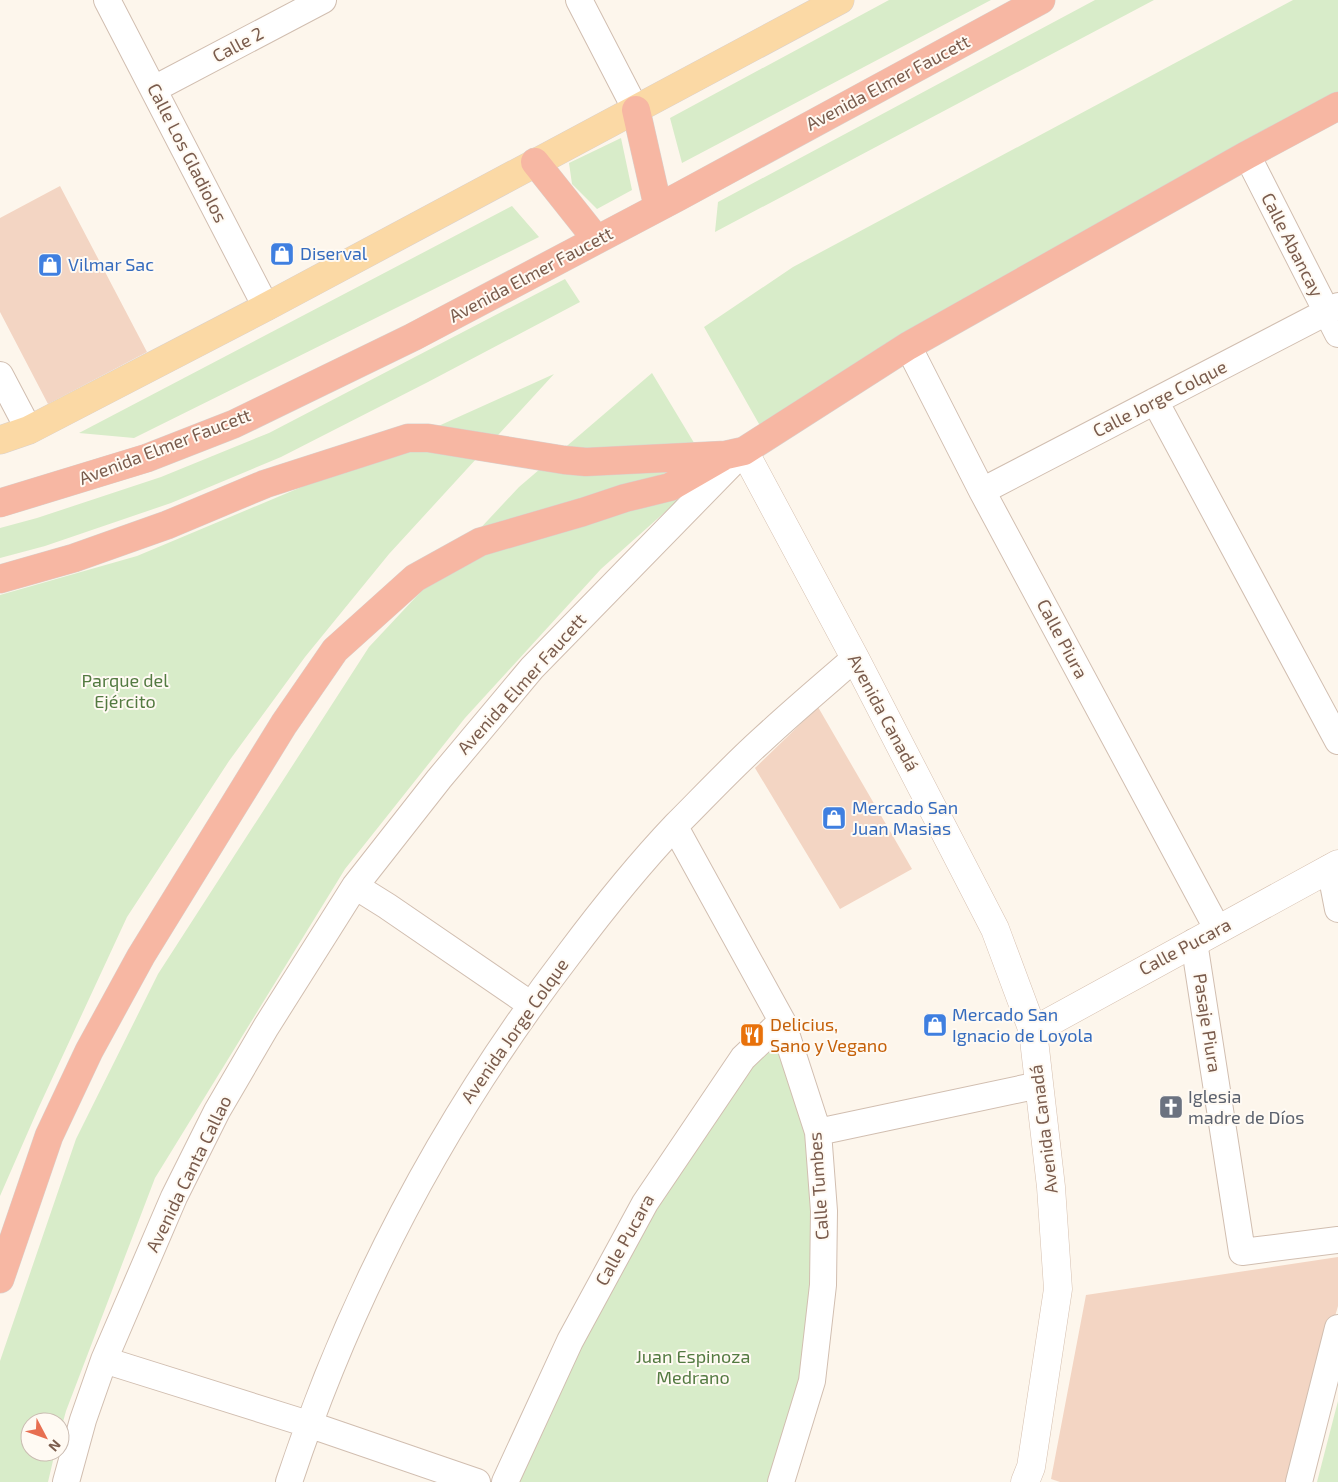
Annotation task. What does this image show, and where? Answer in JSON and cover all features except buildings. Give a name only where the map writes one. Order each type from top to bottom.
[{"type":"highway","name":"Avenida Elmer Faucett","points":[[0,503],[147,458],[234,424],[413,337],[597,240],[1041,0]]},
{"type":"highway","name":"Avenida Elmer Faucett","points":[[0,579],[74,558],[167,525],[265,484],[408,438],[428,438],[586,462],[735,453],[908,346],[1246,155],[1338,106]]},
{"type":"highway","points":[[636,110],[658,207]]},
{"type":"highway","points":[[535,162],[597,240]]},
{"type":"highway","points":[[0,1279],[49,1136],[89,1050],[141,956],[234,804],[284,724],[335,650],[415,578],[480,542],[625,498],[670,487],[735,453]]},
{"type":"main road","points":[[0,440],[29,430],[266,307],[840,0]]},
{"type":"street","name":"Calle Los Gladiolos","points":[[107,0],[266,307]]},
{"type":"street","name":"Calle 2","points":[[154,89],[323,0]]},
{"type":"street","points":[[579,0],[636,110]]},
{"type":"street","name":"Calle Abancay","points":[[1246,155],[1334,317]]},
{"type":"street","name":"Calle Jorge Colque","points":[[982,491],[1155,401],[1334,317]]},
{"type":"street","name":"Calle Piura","points":[[908,346],[982,491],[1218,930]]},
{"type":"street","points":[[0,375],[29,430]]},
{"type":"street","points":[[1155,401],[1338,741]]},
{"type":"street","name":"Avenida Canadá","points":[[735,453],[855,658],[996,929],[1033,1031],[1052,1187],[1058,1289],[1031,1467],[1025,1482]]},
{"type":"street","name":"Avenida Elmer Faucett","points":[[356,886],[439,779],[532,668],[735,453]]},
{"type":"street","name":"Avenida Jorge Colque","points":[[289,1482],[308,1424],[353,1314],[405,1207],[464,1103],[530,1004],[600,913],[675,827],[762,739],[855,658]]},
{"type":"street","name":"Calle Tumbes","points":[[675,827],[782,1022],[818,1132],[824,1211],[823,1285],[812,1381],[782,1482]]},
{"type":"street","points":[[1334,866],[1338,909]]},
{"type":"street","name":"Calle Pucara","points":[[1033,1031],[1334,866]]},
{"type":"street","points":[[356,886],[530,1004]]},
{"type":"street","name":"Avenida Canta Callao","points":[[66,1482],[83,1420],[104,1360],[174,1197],[218,1111],[266,1027],[356,886]]},
{"type":"street","name":"Pasaje Piura","points":[[1194,942],[1242,1252],[1338,1240]]},
{"type":"street","name":"Calle Pucara","points":[[505,1482],[570,1340],[645,1203],[743,1058],[782,1022]]},
{"type":"street","points":[[818,1132],[1039,1085]]},
{"type":"street","points":[[1299,1482],[1338,1328]]},
{"type":"street","points":[[104,1360],[308,1424],[477,1482]]},
{"type":"green space","points":[[889,0],[991,0],[682,163],[670,118]]},
{"type":"green space","points":[[1095,0],[1154,0],[715,232],[718,202]]},
{"type":"green space","points":[[1293,0],[1338,0],[1338,96],[763,431],[704,327],[793,267]]},
{"type":"green space","points":[[621,138],[632,190],[597,209],[572,184],[569,163]]},
{"type":"green space","points":[[512,206],[539,237],[134,438],[79,433]]},
{"type":"green space","points":[[565,279],[580,302],[281,457],[171,503],[45,546],[0,558],[0,528],[37,518],[161,477],[269,433]]},
{"type":"green space","points":[[652,373],[711,471],[601,569],[465,718],[345,869],[155,1178],[66,1412],[20,1412],[20,1462],[53,1462],[48,1482],[0,1482],[0,1361],[76,1139],[158,974],[369,647],[519,487]]},
{"type":"green space","name":"Parque del Ejército","points":[[554,374],[389,554],[305,657],[229,761],[127,917],[0,1196],[0,595],[137,556],[323,478]]},
{"type":"green space","name":"Juan Espinoza Medrano","points":[[783,1032],[821,1147],[834,1284],[781,1482],[513,1482],[650,1207],[748,1062]]},
{"type":"green space","points":[[1338,1401],[1338,1482],[1317,1482]]},
{"type":"place","name":"Diserval","points":[[282,254]]},
{"type":"place","name":"Vilmar Sac","points":[[50,265]]},
{"type":"place","name":"Mercado San Juan Masias","points":[[834,818]]},
{"type":"place","name":"Mercado San Ignacio de Loyola","points":[[935,1025]]},
{"type":"place","name":"Delicius, Sano y Vegano","points":[[752,1035]]},
{"type":"place","name":"Iglesia madre de Díos","points":[[1171,1107]]}]
